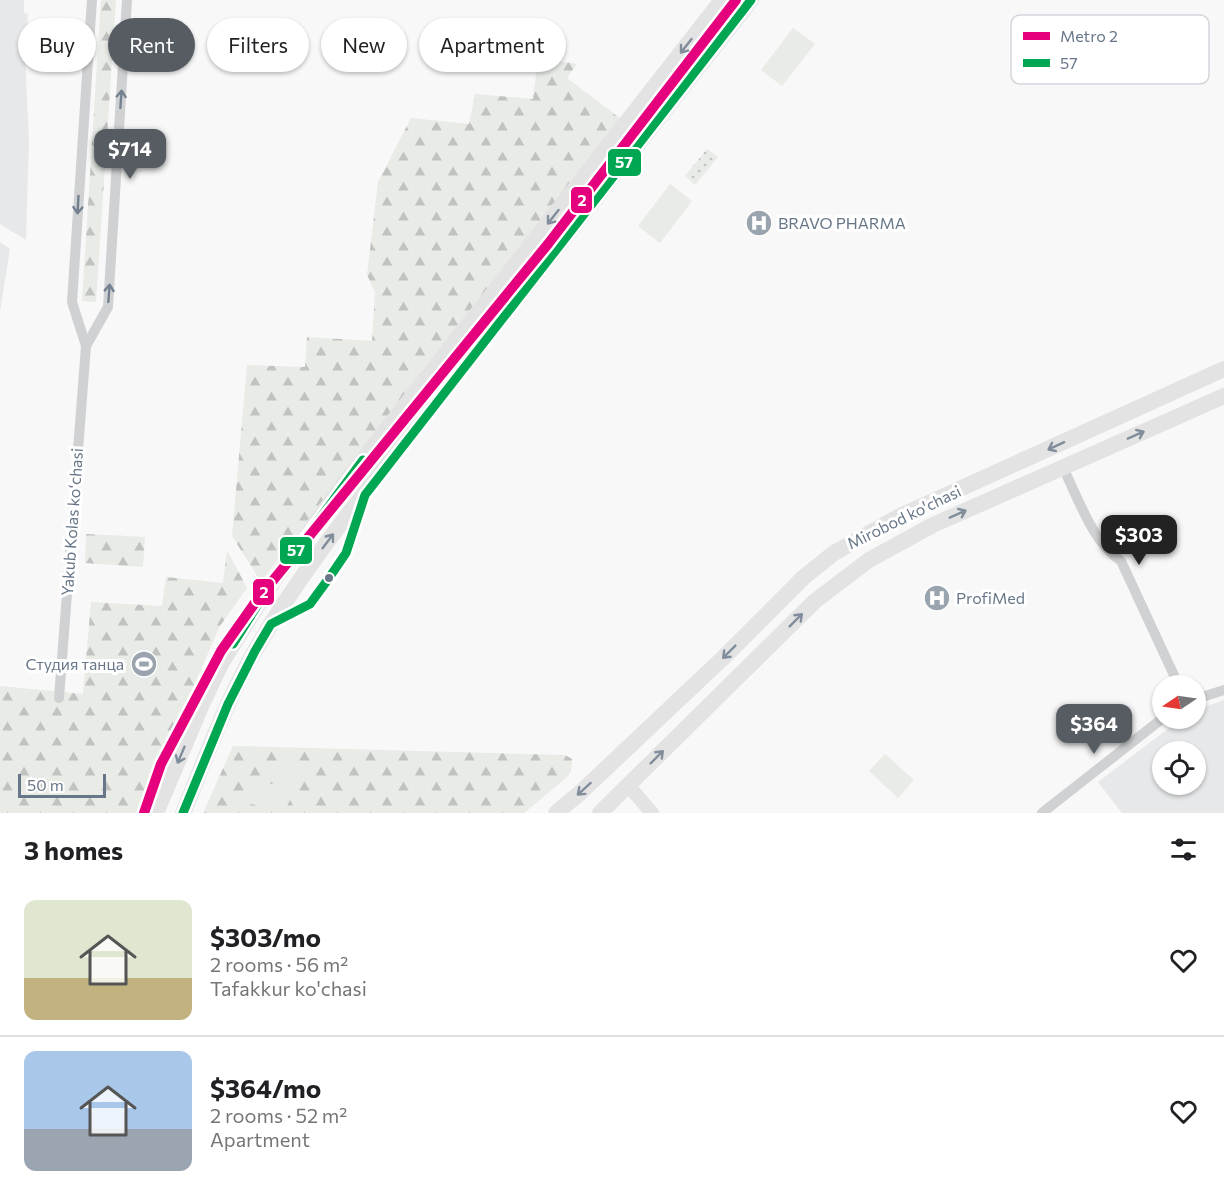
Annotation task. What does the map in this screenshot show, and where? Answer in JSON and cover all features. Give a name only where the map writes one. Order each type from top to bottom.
[{"type":"main road","points":[[156,813],[221,664],[267,590],[344,484],[722,0]]},
{"type":"main road","points":[[183,813],[237,684],[288,597],[342,522],[751,0]]},
{"type":"main road","name":"Mirobod ko'chasi","points":[[556,813],[724,657],[804,576],[840,549],[908,512],[1224,369]]},
{"type":"main road","name":"Mirobod ko'chasi","points":[[600,813],[815,601],[853,571],[909,536],[1224,396]]},
{"type":"main road","points":[[610,764],[652,813]]},
{"type":"street","name":"Yakub Kolas koʻchasi","points":[[59,698],[86,346],[72,302],[92,0]]},
{"type":"street","name":"Yakub Kolas koʻchasi","points":[[86,346],[108,307],[127,0]]},
{"type":"street","points":[[1063,468],[1095,532],[1109,552],[1121,561],[1174,675]]},
{"type":"street","points":[[1206,696],[1224,690]]},
{"type":"street","points":[[1042,813],[1152,727]]},
{"type":"shaded area","points":[[0,0],[24,0],[24,13],[28,14],[28,18],[18,18],[18,72],[26,72],[29,140],[26,240],[0,224]]},
{"type":"shaded area","points":[[0,242],[10,249],[0,311]]},
{"type":"shaded area","points":[[1224,700],[1224,813],[1122,813],[1098,782],[1152,741],[1152,795],[1206,795],[1206,741],[1152,741],[1168,729],[1206,729],[1206,706]]},
{"type":"green space","points":[[101,0],[116,0],[115,18],[108,18],[108,72],[111,72],[96,302],[82,301]]},
{"type":"green space","points":[[793,28],[815,44],[782,86],[761,70]]},
{"type":"green space","points":[[566,62],[577,64],[567,78],[621,119],[345,471],[261,582],[232,536],[247,365],[305,367],[307,337],[372,341],[375,292],[367,275],[378,182],[411,118],[469,124],[475,94],[533,99],[536,72],[566,72]]},
{"type":"green space","points":[[707,149],[718,157],[695,185],[685,176]]},
{"type":"green space","points":[[670,184],[692,201],[660,243],[638,226]]},
{"type":"green space","points":[[86,534],[145,537],[143,567],[85,563]]},
{"type":"green space","points":[[227,550],[247,588],[220,626],[138,813],[0,813],[0,686],[83,694],[91,602],[162,606],[166,577],[223,583]]},
{"type":"green space","points":[[233,746],[565,755],[572,759],[568,776],[524,813],[203,813]]},
{"type":"green space","points":[[885,754],[914,780],[898,798],[869,771]]},
{"type":"green space","points":[[288,758],[305,766],[284,813],[248,803],[255,785],[275,784]]},
{"type":"metro line","name":"2","points":[[144,813],[161,764],[221,651],[257,600],[548,244],[736,0]]},
{"type":"transit line","name":"57","points":[[183,813],[228,704],[271,624],[310,604],[346,553],[365,495],[751,0]]},
{"type":"transit line","name":"57","points":[[233,644],[267,590],[363,460]]},
{"type":"place","name":"BRAVO PHARMA","points":[[759,223]]},
{"type":"place","name":"ProfiMed","points":[[937,598]]},
{"type":"place","name":"Студия танца","points":[[144,664]]}]
